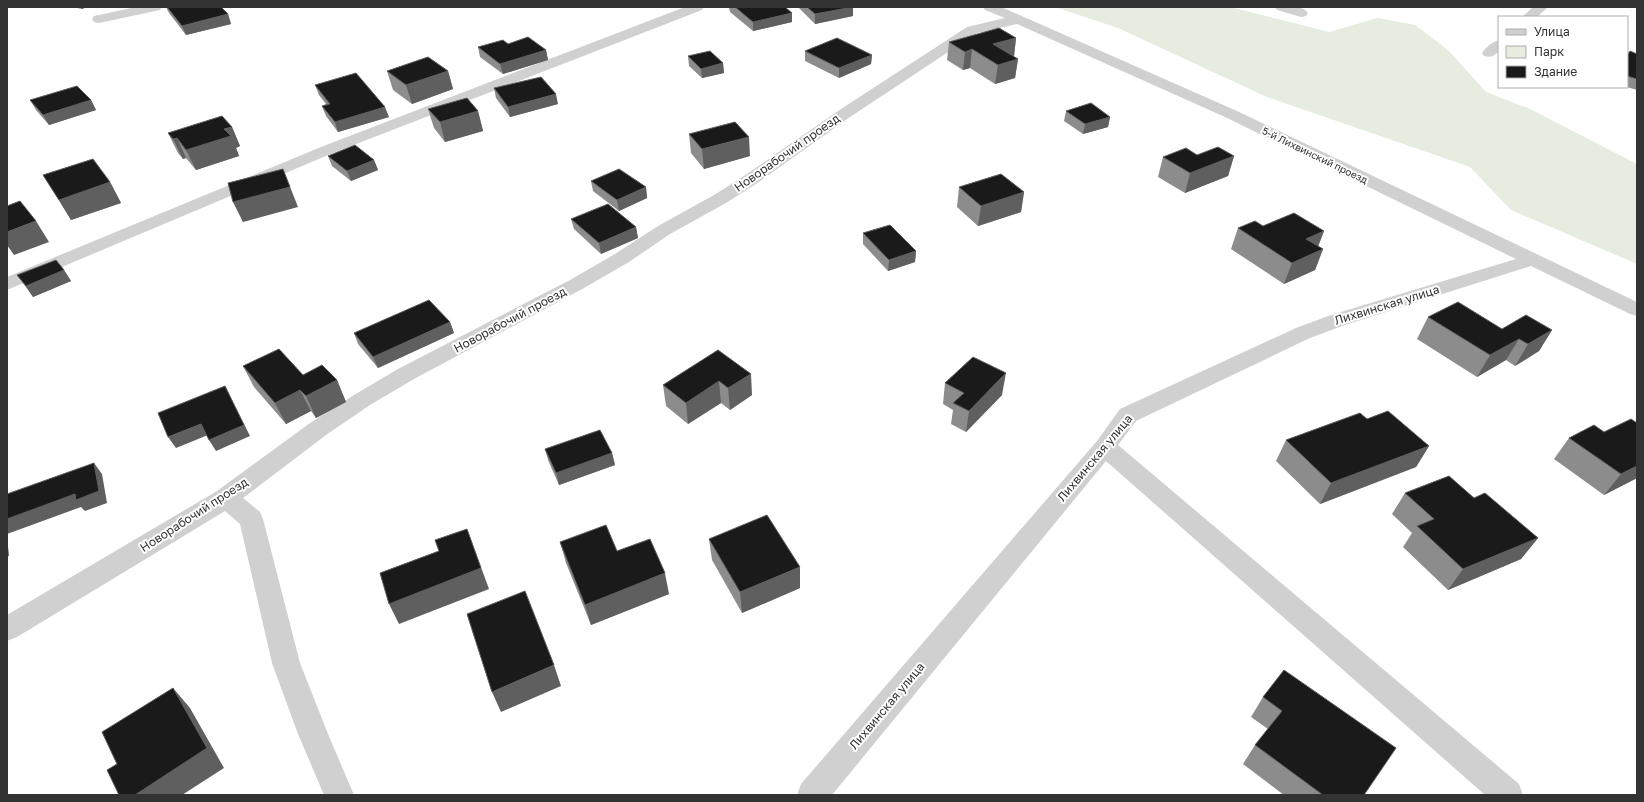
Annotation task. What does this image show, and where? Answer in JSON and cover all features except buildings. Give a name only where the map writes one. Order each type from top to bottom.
[{"type":"street","points":[[99,19],[155,7]]},
{"type":"street","points":[[7,284],[327,150],[697,7]]},
{"type":"street","name":"5-й Лихвинский проезд","points":[[990,7],[1016,20],[1231,114],[1637,310]]},
{"type":"street","points":[[1282,7],[1301,13]]},
{"type":"street","points":[[1530,16],[1541,7]]},
{"type":"street","name":"Новорабочий проезд","points":[[7,630],[226,498],[318,429],[362,400],[406,374],[577,284],[622,258],[664,230],[720,199],[750,180],[844,114],[972,30],[1016,20]]},
{"type":"street","name":"Лихвинская улица","points":[[812,795],[1106,446],[1128,415],[1303,333],[1338,320],[1532,260]]},
{"type":"street","points":[[1106,446],[1508,795]]},
{"type":"street","points":[[226,498],[251,519],[286,663],[313,734],[339,795]]},
{"type":"green space","points":[[1055,7],[1230,7],[1329,32],[1378,18],[1415,25],[1448,50],[1486,92],[1530,109],[1637,164],[1637,264],[1511,210],[1470,167],[1267,97],[1118,28]]}]
